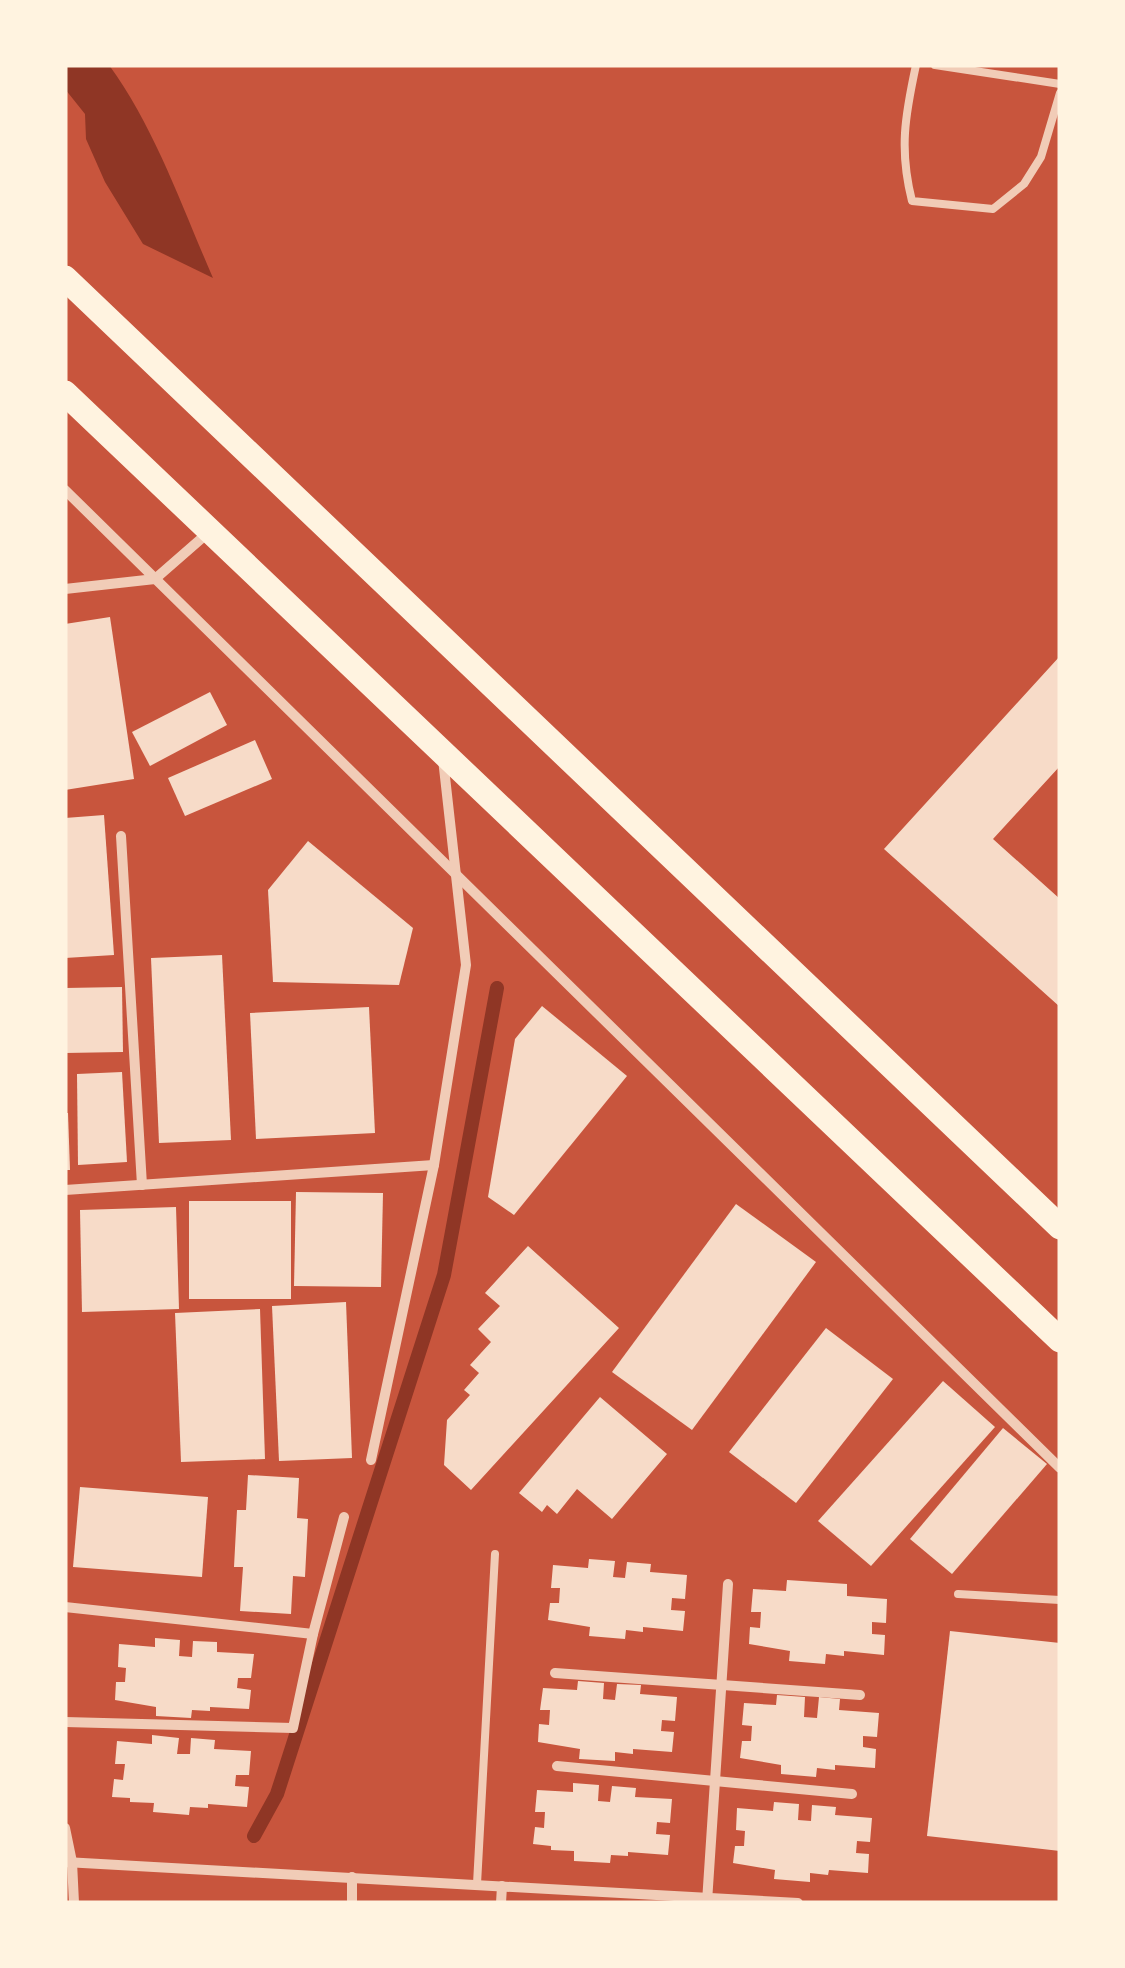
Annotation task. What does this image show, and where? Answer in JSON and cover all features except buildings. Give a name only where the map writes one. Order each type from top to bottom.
[{"type":"main road","points":[[65,278],[1060,1227]]},
{"type":"main road","points":[[65,394],[1060,1340]]},
{"type":"street","points":[[65,490],[1060,1468]]},
{"type":"street","points":[[65,589],[155,579],[210,531]]},
{"type":"street","points":[[371,1460],[434,1165],[466,965],[443,753]]},
{"type":"street","points":[[121,836],[142,1184]]},
{"type":"street","points":[[65,1190],[434,1165]]},
{"type":"street","points":[[65,1722],[292,1728],[312,1634],[344,1517]]},
{"type":"street","points":[[707,1900],[728,1584]]},
{"type":"street","points":[[65,1607],[312,1634]]},
{"type":"street","points":[[555,1673],[860,1695]]},
{"type":"street","points":[[558,1766],[852,1794]]},
{"type":"street","points":[[65,1828],[74,1903]]},
{"type":"street","points":[[68,1862],[798,1903]]},
{"type":"street","points":[[352,1877],[352,1903]]},
{"type":"street","points":[[501,1903],[502,1886]]},
{"type":"lane","points":[[916,65],[904,124],[903,166],[912,201],[992,210],[1024,184],[1042,158],[1060,93]]},
{"type":"lane","points":[[935,65],[1060,84]]},
{"type":"lane","points":[[477,1884],[496,1554]]},
{"type":"lane","points":[[958,1594],[1060,1600]]},
{"type":"shaded area","points":[[65,65],[109,65],[154,141],[213,278],[143,244],[105,182],[86,139],[85,114],[65,89]]},
{"type":"waterway","points":[[254,1836],[277,1794],[444,1275],[497,988]]}]
